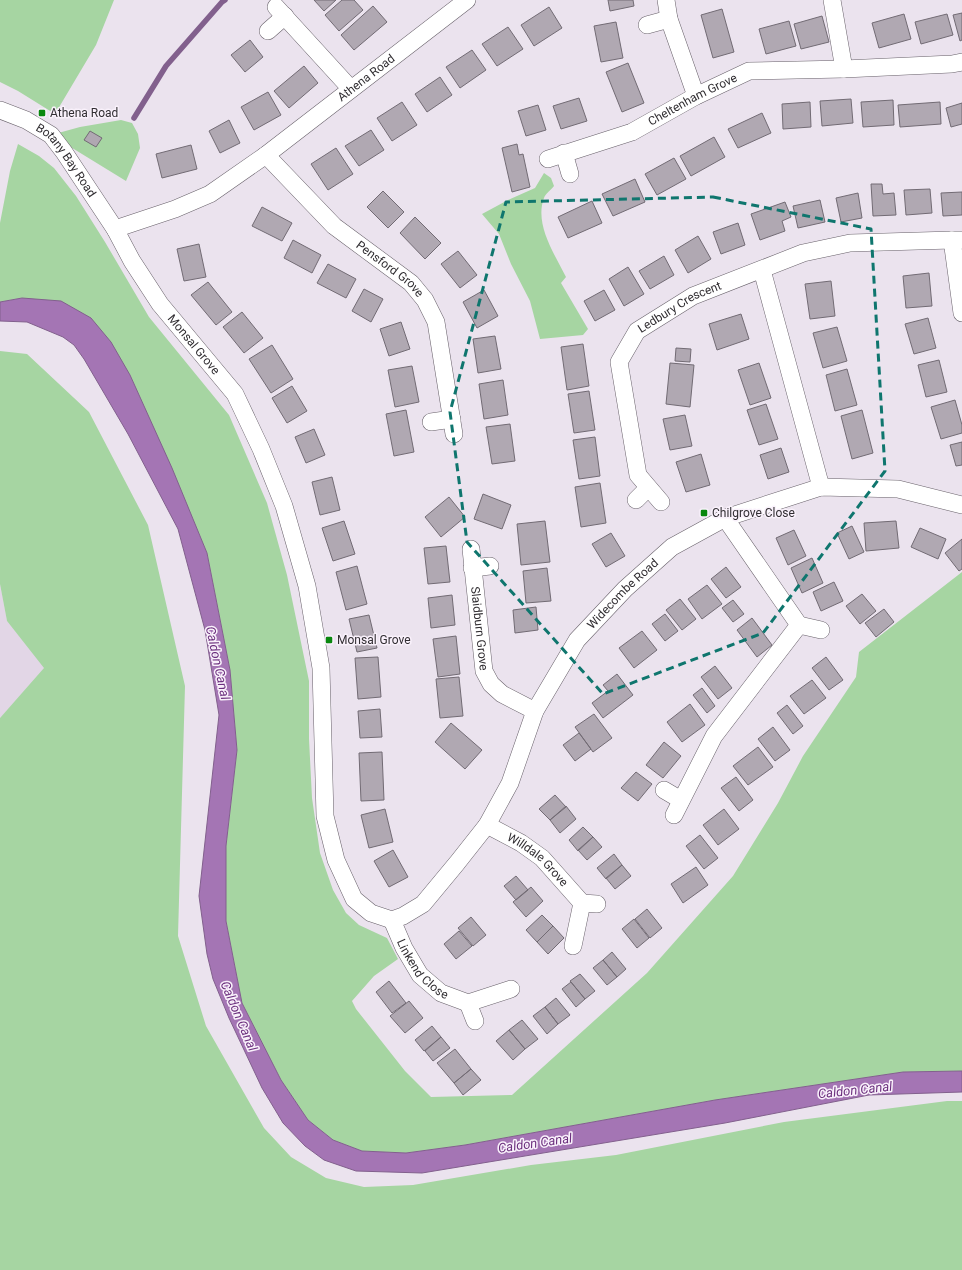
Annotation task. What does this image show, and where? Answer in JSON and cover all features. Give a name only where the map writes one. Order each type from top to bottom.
[{"type":"street","name":"Athena Road","points":[[115,229],[175,209],[210,194],[266,155],[467,0]]},
{"type":"street","points":[[666,0],[669,19],[696,96]]},
{"type":"street","points":[[832,0],[844,68]]},
{"type":"street","points":[[268,31],[280,11],[351,89]]},
{"type":"street","points":[[647,26],[669,19]]},
{"type":"street","name":"Cheltenham Grove","points":[[548,159],[632,132],[696,96],[749,71],[952,64],[962,62]]},
{"type":"street","name":"Botany Bay Road","points":[[0,110],[26,120],[51,135],[72,162],[115,229]]},
{"type":"street","points":[[564,154],[570,174]]},
{"type":"street","name":"Pensford Grove","points":[[266,155],[334,226],[411,282],[425,300],[436,322],[453,426],[432,422]]},
{"type":"street","name":"Monsal Grove","points":[[115,229],[132,261],[160,304],[235,394],[264,456],[284,506],[307,586],[321,668],[325,816],[336,860],[354,899],[371,913],[392,920]]},
{"type":"street","points":[[957,240],[962,313]]},
{"type":"street","name":"Ledbury Crescent","points":[[661,502],[638,475],[619,362],[637,331],[693,296],[803,253],[850,243],[957,240]]},
{"type":"street","points":[[762,270],[821,487]]},
{"type":"street","name":"Widecombe Road","points":[[392,920],[403,916],[423,904],[487,824],[510,783],[535,711],[577,640],[625,589],[672,547],[725,518],[821,487],[898,489],[962,505]]},
{"type":"street","points":[[636,500],[648,488]]},
{"type":"street","points":[[725,518],[799,625],[821,630]]},
{"type":"street","name":"Slaidburn Grove","points":[[470,549],[484,671],[491,684],[502,694],[535,711]]},
{"type":"street","points":[[472,568],[490,566]]},
{"type":"street","points":[[674,816],[714,736],[799,625]]},
{"type":"street","points":[[664,790],[682,800]]},
{"type":"street","name":"Willdale Grove","points":[[487,824],[521,843],[542,858],[589,904],[573,946]]},
{"type":"street","name":"Linkend Close","points":[[392,920],[404,948],[420,975],[441,993],[468,1003]]},
{"type":"street","points":[[476,1021],[468,1003],[511,989]]},
{"type":"highlighted area","points":[[713,197],[871,229],[885,471],[763,633],[603,694],[467,542],[450,412],[506,202]]},
{"type":"shaded area","points":[[0,584],[7,621],[45,668],[0,718]]},
{"type":"green space","points":[[0,0],[114,0],[96,45],[55,114],[18,91],[0,82]]},
{"type":"green space","points":[[121,120],[132,123],[138,134],[140,148],[126,181],[51,135],[80,127]]},
{"type":"green space","points":[[18,144],[39,156],[54,168],[76,196],[149,317],[229,415],[267,503],[287,575],[309,681],[309,739],[312,798],[320,853],[333,890],[346,913],[359,925],[387,938],[398,959],[374,976],[352,1001],[356,1009],[405,1071],[431,1097],[512,1095],[647,973],[733,876],[778,803],[803,756],[856,677],[859,652],[962,572],[962,1071],[903,1072],[715,1100],[465,1145],[406,1153],[362,1151],[333,1140],[308,1120],[281,1080],[242,1003],[226,921],[226,846],[237,750],[230,670],[207,553],[130,375],[22,298],[0,302],[0,223],[10,171]]},
{"type":"green space","points":[[544,173],[551,178],[554,186],[544,198],[542,218],[544,229],[547,239],[566,277],[561,283],[588,329],[583,335],[540,339],[530,301],[511,264],[499,234],[482,214],[535,188]]},
{"type":"green space","points":[[0,351],[27,354],[89,412],[148,525],[185,686],[178,936],[206,1026],[264,1128],[291,1157],[326,1178],[364,1187],[413,1185],[531,1165],[616,1155],[784,1122],[947,1101],[962,1101],[962,1270],[0,1270],[0,718],[44,668],[7,621],[0,584]]},
{"type":"water","name":"Caldon Canal","points":[[22,298],[61,301],[91,318],[111,342],[130,375],[172,468],[207,553],[230,670],[237,750],[226,846],[226,921],[242,1003],[281,1080],[308,1120],[333,1140],[362,1151],[406,1153],[465,1145],[715,1100],[903,1072],[962,1071],[962,1092],[869,1095],[725,1123],[422,1173],[356,1171],[324,1160],[305,1146],[283,1123],[262,1088],[229,1018],[213,979],[207,954],[199,896],[219,715],[205,630],[178,529],[128,434],[84,359],[74,345],[63,337],[27,322],[0,321],[0,302]]},
{"type":"building","points":[[314,0],[336,0],[324,11]]},
{"type":"building","points":[[342,0],[354,0],[363,10],[339,31],[325,15]]},
{"type":"building","points":[[608,0],[633,0],[634,6],[610,11]]},
{"type":"building","points":[[373,6],[387,22],[354,50],[341,35]]},
{"type":"building","points":[[549,7],[562,28],[534,46],[521,25]]},
{"type":"building","points":[[722,9],[734,52],[713,58],[701,15]]},
{"type":"building","points":[[962,13],[962,40],[960,41],[953,15]]},
{"type":"building","points":[[904,14],[911,39],[879,48],[872,23]]},
{"type":"building","points":[[947,14],[953,35],[921,44],[915,22]]},
{"type":"building","points":[[822,16],[829,42],[801,49],[794,24]]},
{"type":"building","points":[[789,21],[796,46],[766,54],[759,29]]},
{"type":"building","points":[[616,22],[623,58],[601,62],[594,26]]},
{"type":"building","points":[[508,27],[523,49],[497,66],[482,44]]},
{"type":"building","points":[[250,40],[263,57],[245,72],[231,55]]},
{"type":"building","points":[[472,50],[486,70],[460,88],[446,67]]},
{"type":"building","points":[[628,63],[644,103],[622,112],[606,72]]},
{"type":"building","points":[[304,66],[318,83],[289,108],[274,91]]},
{"type":"building","points":[[440,77],[452,95],[427,112],[415,94]]},
{"type":"building","points":[[268,92],[281,115],[254,130],[241,107]]},
{"type":"building","points":[[579,98],[587,121],[561,129],[553,106]]},
{"type":"building","points":[[851,99],[853,123],[822,126],[820,101]]},
{"type":"building","points":[[893,100],[894,125],[863,127],[861,102]]},
{"type":"building","points":[[402,102],[417,125],[392,141],[377,118]]},
{"type":"building","points":[[810,102],[811,127],[783,129],[782,104]]},
{"type":"building","points":[[940,102],[941,124],[900,127],[898,105]]},
{"type":"building","points":[[962,103],[962,124],[951,127],[946,108]]},
{"type":"building","points":[[538,105],[546,130],[526,136],[518,111]]},
{"type":"building","points":[[762,113],[771,133],[738,148],[728,129]]},
{"type":"building","points":[[229,120],[240,143],[220,153],[209,131]]},
{"type":"building","points":[[371,130],[384,150],[359,166],[345,146]]},
{"type":"building","points":[[90,131],[102,138],[96,147],[84,140]]},
{"type":"building","points":[[714,137],[725,157],[691,176],[680,156]]},
{"type":"building","points":[[517,144],[519,155],[523,154],[530,187],[512,192],[502,148]]},
{"type":"building","points":[[191,145],[197,169],[162,178],[156,154]]},
{"type":"building","points":[[336,148],[353,174],[328,190],[311,164]]},
{"type":"building","points":[[674,158],[686,179],[657,195],[645,174]]},
{"type":"building","points":[[635,179],[645,202],[613,216],[602,194]]},
{"type":"building","points":[[871,184],[882,184],[883,194],[894,193],[896,215],[873,216]]},
{"type":"building","points":[[930,189],[932,213],[906,215],[904,190]]},
{"type":"building","points":[[383,191],[404,212],[388,228],[367,207]]},
{"type":"building","points":[[962,192],[962,215],[943,216],[941,193]]},
{"type":"building","points":[[858,193],[862,218],[841,222],[836,198]]},
{"type":"building","points":[[820,200],[825,222],[798,228],[793,206]]},
{"type":"building","points":[[592,201],[602,223],[568,238],[558,217]]},
{"type":"building","points":[[785,202],[791,217],[782,221],[785,231],[760,240],[751,214]]},
{"type":"building","points":[[262,207],[292,223],[282,241],[252,226]]},
{"type":"building","points":[[415,217],[441,243],[425,259],[400,233]]},
{"type":"building","points":[[738,223],[745,245],[721,254],[713,232]]},
{"type":"building","points":[[698,236],[711,259],[688,273],[675,250]]},
{"type":"building","points":[[293,240],[321,255],[312,273],[284,258]]},
{"type":"building","points":[[199,244],[206,277],[184,281],[177,249]]},
{"type":"building","points":[[458,251],[477,275],[460,288],[441,264]]},
{"type":"building","points":[[664,256],[674,275],[650,289],[639,271]]},
{"type":"building","points":[[328,264],[356,279],[346,298],[317,283]]},
{"type":"building","points":[[628,267],[644,294],[624,306],[609,279]]},
{"type":"building","points":[[929,273],[932,306],[906,308],[903,276]]},
{"type":"building","points":[[831,281],[835,316],[810,319],[805,284]]},
{"type":"building","points":[[208,282],[232,312],[216,325],[191,295]]},
{"type":"building","points":[[364,289],[383,299],[371,322],[352,311]]},
{"type":"building","points":[[484,290],[498,316],[477,328],[463,302]]},
{"type":"building","points":[[604,290],[615,310],[595,321],[584,301]]},
{"type":"building","points":[[242,312],[263,338],[244,353],[223,327]]},
{"type":"building","points":[[741,314],[749,339],[717,350],[709,324]]},
{"type":"building","points":[[928,318],[936,348],[914,354],[905,324]]},
{"type":"building","points":[[401,322],[410,349],[389,356],[380,329]]},
{"type":"building","points":[[837,327],[847,361],[823,368],[813,333]]},
{"type":"building","points":[[495,336],[501,369],[478,373],[473,339]]},
{"type":"building","points":[[583,344],[589,386],[567,390],[561,347]]},
{"type":"building","points":[[272,345],[293,379],[271,393],[249,359]]},
{"type":"building","points":[[676,348],[691,349],[690,362],[675,361]]},
{"type":"building","points":[[939,360],[947,392],[926,397],[918,365]]},
{"type":"building","points":[[670,363],[694,365],[690,407],[666,404]]},
{"type":"building","points":[[759,363],[771,398],[750,405],[738,370]]},
{"type":"building","points":[[412,366],[419,402],[395,407],[388,370]]},
{"type":"building","points":[[847,369],[857,405],[835,411],[826,375]]},
{"type":"building","points":[[503,380],[508,415],[484,419],[479,384]]},
{"type":"building","points":[[292,386],[307,411],[287,423],[272,398]]},
{"type":"building","points":[[589,391],[595,430],[574,433],[568,394]]},
{"type":"building","points":[[955,400],[962,425],[962,433],[941,439],[931,407]]},
{"type":"building","points":[[766,404],[778,439],[759,445],[747,410]]},
{"type":"building","points":[[406,410],[414,452],[394,456],[386,414]]},
{"type":"building","points":[[862,410],[873,453],[852,459],[841,416]]},
{"type":"building","points":[[685,415],[692,446],[670,450],[663,419]]},
{"type":"building","points":[[510,424],[515,461],[492,464],[486,427]]},
{"type":"building","points":[[314,429],[325,455],[306,463],[295,437]]},
{"type":"building","points":[[595,437],[600,476],[579,479],[573,440]]},
{"type":"building","points":[[962,442],[962,465],[956,466],[950,445]]},
{"type":"building","points":[[781,448],[789,472],[768,479],[760,455]]},
{"type":"building","points":[[701,454],[710,485],[686,492],[676,462]]},
{"type":"building","points":[[332,477],[340,510],[320,515],[312,482]]},
{"type":"building","points":[[600,483],[606,523],[581,527],[575,487]]},
{"type":"building","points":[[483,494],[511,505],[502,529],[474,519]]},
{"type":"building","points":[[449,497],[465,517],[441,537],[425,517]]},
{"type":"building","points":[[344,521],[355,554],[333,561],[322,528]]},
{"type":"building","points":[[545,521],[550,562],[521,565],[517,524]]},
{"type":"building","points":[[896,521],[899,548],[866,551],[864,523]]},
{"type":"building","points":[[852,526],[864,552],[849,559],[837,533]]},
{"type":"building","points":[[920,528],[946,539],[938,559],[911,547]]},
{"type":"building","points":[[794,530],[806,556],[788,565],[776,538]]},
{"type":"building","points":[[611,533],[625,556],[606,567],[592,544]]},
{"type":"building","points":[[962,539],[962,569],[959,571],[945,553]]},
{"type":"building","points":[[446,546],[450,582],[428,584],[424,548]]},
{"type":"building","points":[[812,558],[823,583],[802,593],[791,568]]},
{"type":"building","points":[[357,566],[367,604],[346,610],[336,572]]},
{"type":"building","points":[[726,567],[741,587],[726,598],[711,579]]},
{"type":"building","points":[[547,568],[551,601],[526,603],[523,571]]},
{"type":"building","points":[[834,582],[843,601],[821,611],[813,592]]},
{"type":"building","points":[[707,585],[722,604],[702,619],[688,599]]},
{"type":"building","points":[[862,594],[876,611],[860,624],[846,606]]},
{"type":"building","points":[[452,595],[455,625],[431,628],[428,598]]},
{"type":"building","points":[[680,599],[696,619],[682,630],[666,610]]},
{"type":"building","points":[[733,600],[744,614],[733,622],[722,608]]},
{"type":"building","points":[[536,607],[538,630],[515,633],[513,610]]},
{"type":"building","points":[[884,609],[894,622],[876,637],[865,623]]},
{"type":"building","points":[[665,614],[678,631],[665,641],[652,624]]},
{"type":"building","points":[[369,615],[377,648],[357,652],[349,619]]},
{"type":"building","points":[[752,618],[772,645],[757,657],[737,630]]},
{"type":"building","points":[[642,631],[657,650],[634,668],[619,648]]},
{"type":"building","points":[[456,636],[460,674],[438,677],[433,639]]},
{"type":"building","points":[[378,657],[381,697],[358,699],[355,658]]},
{"type":"building","points":[[826,657],[843,680],[829,690],[812,668]]},
{"type":"building","points":[[715,666],[732,688],[718,699],[701,677]]},
{"type":"building","points":[[617,674],[633,695],[603,718],[592,703],[608,691],[603,685]]},
{"type":"building","points":[[459,677],[463,716],[440,718],[436,679]]},
{"type":"building","points":[[812,680],[826,698],[804,714],[790,696]]},
{"type":"building","points":[[702,688],[715,706],[707,713],[693,695]]},
{"type":"building","points":[[690,704],[705,725],[682,742],[667,722]]},
{"type":"building","points":[[787,705],[803,726],[793,734],[777,713]]},
{"type":"building","points":[[380,709],[382,737],[360,738],[358,711]]},
{"type":"building","points":[[594,714],[612,738],[593,752],[575,727]]},
{"type":"building","points":[[451,723],[482,750],[465,769],[435,742]]},
{"type":"building","points":[[773,727],[790,750],[775,761],[758,739]]},
{"type":"building","points":[[579,733],[591,749],[575,761],[563,745]]},
{"type":"building","points":[[664,742],[681,756],[663,778],[646,765]]},
{"type":"building","points":[[758,747],[773,767],[748,785],[733,766]]},
{"type":"building","points":[[382,752],[384,800],[361,801],[359,753]]},
{"type":"building","points":[[636,772],[652,784],[638,801],[621,788]]},
{"type":"building","points":[[736,777],[753,800],[739,811],[721,788]]},
{"type":"building","points":[[555,795],[566,807],[550,820],[539,809]]},
{"type":"building","points":[[566,806],[576,819],[560,833],[550,820]]},
{"type":"building","points":[[385,809],[393,842],[369,848],[361,815]]},
{"type":"building","points":[[724,809],[739,829],[718,845],[703,825]]},
{"type":"building","points":[[583,827],[593,837],[578,851],[569,840]]},
{"type":"building","points":[[700,835],[718,858],[704,869],[686,846]]},
{"type":"building","points":[[593,837],[602,847],[587,860],[578,850]]},
{"type":"building","points":[[393,850],[408,877],[389,887],[374,861]]},
{"type":"building","points":[[614,854],[622,865],[606,879],[597,868]]},
{"type":"building","points":[[622,865],[631,876],[615,889],[606,878]]},
{"type":"building","points":[[696,867],[708,885],[683,903],[671,884]]},
{"type":"building","points":[[516,876],[528,890],[516,900],[504,886]]},
{"type":"building","points":[[531,887],[543,901],[526,917],[513,902]]},
{"type":"building","points":[[647,909],[662,928],[650,938],[635,919]]},
{"type":"building","points":[[542,915],[553,926],[537,942],[526,930]]},
{"type":"building","points":[[471,917],[486,935],[473,946],[458,928]]},
{"type":"building","points":[[634,919],[649,938],[637,948],[622,929]]},
{"type":"building","points":[[553,926],[564,938],[548,954],[537,942]]},
{"type":"building","points":[[459,931],[472,946],[456,959],[444,944]]},
{"type":"building","points":[[612,952],[626,969],[617,977],[603,960]]},
{"type":"building","points":[[603,960],[617,977],[607,985],[593,968]]},
{"type":"building","points":[[580,974],[595,991],[585,999],[570,981]]},
{"type":"building","points":[[389,981],[406,1003],[392,1013],[376,992]]},
{"type":"building","points":[[571,982],[585,999],[576,1007],[562,989]]},
{"type":"building","points":[[556,998],[570,1015],[558,1024],[545,1007]]},
{"type":"building","points":[[409,1001],[423,1018],[405,1033],[390,1016]]},
{"type":"building","points":[[545,1007],[558,1024],[547,1034],[533,1016]]},
{"type":"building","points":[[522,1020],[538,1039],[525,1049],[509,1030]]},
{"type":"building","points":[[432,1026],[441,1037],[424,1051],[415,1040]]},
{"type":"building","points":[[509,1030],[525,1049],[513,1060],[496,1041]]},
{"type":"building","points":[[441,1037],[450,1048],[433,1061],[425,1051]]},
{"type":"building","points":[[455,1049],[471,1069],[454,1083],[437,1063]]},
{"type":"building","points":[[471,1069],[481,1080],[463,1095],[454,1083]]},
{"type":"waterway","points":[[134,118],[166,66],[225,0]]},
{"type":"place","name":"Athena Road","points":[[42,113]]},
{"type":"place","name":"Chilgrove Close","points":[[704,513]]},
{"type":"place","name":"Monsal Grove","points":[[329,640]]}]
